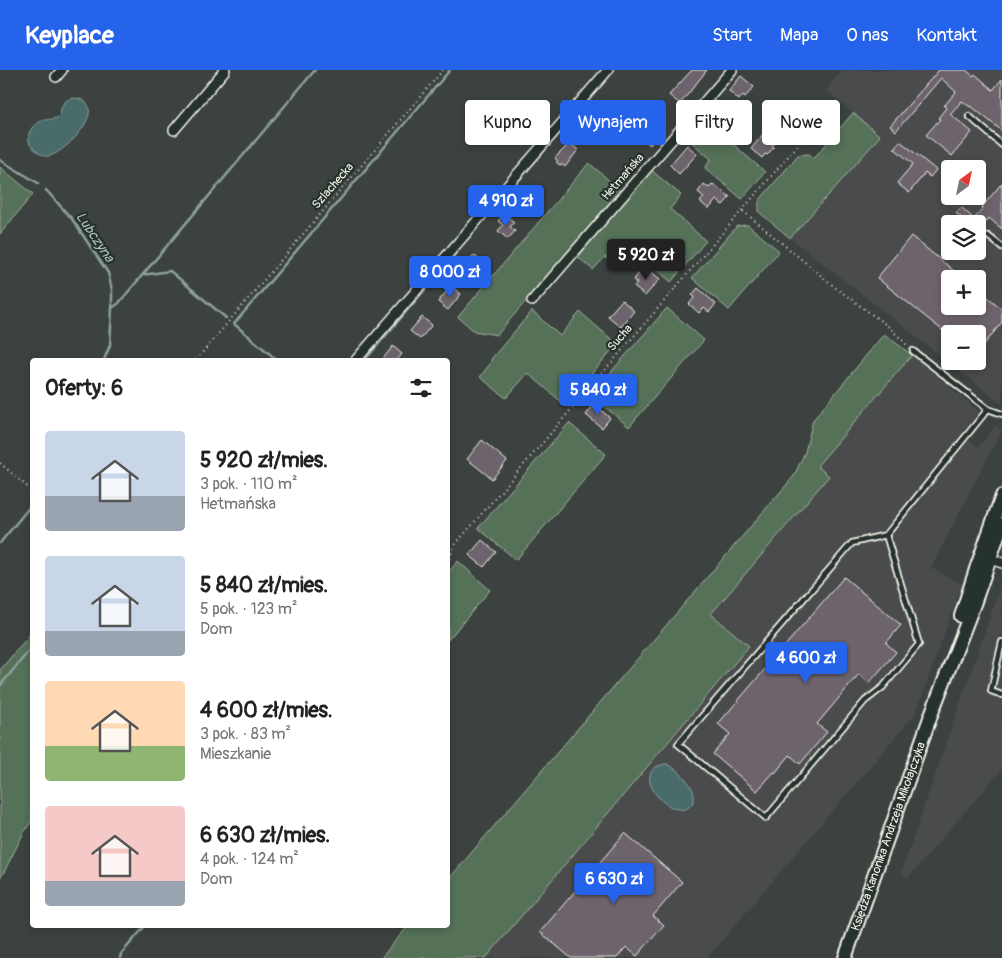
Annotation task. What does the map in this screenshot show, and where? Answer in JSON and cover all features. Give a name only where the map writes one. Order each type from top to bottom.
[{"type":"main road","name":"Księdza Kanonika Andrzeja Mikołajczyka","points":[[991,559],[1002,496]]},
{"type":"main road","name":"Księdza Kanonika Andrzeja Mikołajczyka","points":[[845,958],[931,716],[950,648],[991,559],[1002,524]]},
{"type":"street","points":[[174,130],[225,70]]},
{"type":"street","points":[[358,358],[608,70]]},
{"type":"street","name":"Hetmańska","points":[[532,301],[732,70]]},
{"type":"lane","points":[[969,116],[1001,142]]},
{"type":"lane","points":[[988,236],[1002,247]]},
{"type":"lane","points":[[913,351],[988,409],[1002,414]]},
{"type":"lane","points":[[886,535],[919,644],[883,687],[865,701],[766,818],[678,744],[852,542],[886,535],[988,409]]},
{"type":"lane","points":[[1002,642],[991,691],[1002,695]]},
{"type":"path","name":"Szlachecka","points":[[198,358],[443,70]]},
{"type":"path","name":"Sucha","points":[[450,560],[454,546],[798,145]]},
{"type":"path","points":[[743,211],[836,288],[889,327],[913,351]]},
{"type":"path","points":[[0,463],[30,489]]},
{"type":"shaded area","points":[[842,70],[1002,70],[1002,404],[959,370],[986,370],[986,325],[941,325],[941,356],[790,238],[880,136],[826,90]]},
{"type":"shaded area","points":[[912,355],[979,412],[962,433],[978,447],[996,425],[1002,430],[931,568],[962,584],[916,713],[707,958],[485,958],[749,646],[711,615],[828,476],[816,466]]},
{"type":"shaded area","points":[[1002,587],[1002,769],[908,878],[901,873],[1000,588]]},
{"type":"green space","points":[[853,113],[880,136],[790,238],[759,212],[759,201],[798,155],[809,154],[814,158],[825,145],[840,145],[840,128]]},
{"type":"green space","points":[[695,145],[734,145],[765,172],[742,199],[705,168],[711,159]]},
{"type":"green space","points":[[589,163],[620,190],[497,335],[474,331],[458,317]]},
{"type":"green space","points":[[0,167],[33,194],[0,234]]},
{"type":"green space","points":[[651,170],[681,195],[670,209],[706,241],[671,282],[634,249],[618,268],[605,257],[593,270],[578,257]]},
{"type":"green space","points":[[748,225],[779,251],[729,310],[692,278],[737,226]]},
{"type":"green space","points":[[667,308],[704,340],[629,427],[591,395]]},
{"type":"green space","points":[[532,311],[560,336],[580,312],[617,344],[565,405],[528,373],[506,398],[480,377],[490,364],[492,358]]},
{"type":"green space","points":[[884,334],[912,355],[817,466],[829,476],[711,614],[749,646],[486,958],[381,958],[406,928],[450,928],[450,878],[794,476],[805,452],[813,420]]},
{"type":"green space","points":[[569,423],[606,454],[516,560],[478,528]]},
{"type":"green space","points":[[458,561],[490,590],[450,638],[450,571]]},
{"type":"green space","points":[[30,634],[30,824],[0,878],[0,670]]},
{"type":"water","points":[[75,98],[85,102],[89,109],[88,117],[83,127],[57,153],[49,156],[42,155],[29,142],[32,128],[39,122],[57,118],[60,115],[64,102]]},
{"type":"water","points":[[667,764],[677,770],[690,784],[694,798],[693,803],[686,809],[671,807],[663,802],[656,795],[652,787],[651,772],[657,767]]},
{"type":"building","points":[[692,70],[707,70],[683,100],[676,101],[669,95]]},
{"type":"building","points":[[939,70],[966,70],[973,76],[975,74],[993,90],[1002,79],[1002,131],[962,101],[950,114],[972,132],[952,156],[926,135],[940,119],[938,118],[946,108],[944,106],[956,92],[941,78],[896,131],[890,126]]},
{"type":"building","points":[[741,76],[754,87],[745,97],[743,95],[739,100],[729,91]]},
{"type":"building","points":[[762,135],[762,145],[773,145],[774,147],[762,158],[751,149]]},
{"type":"building","points":[[900,141],[936,170],[930,177],[925,173],[909,193],[897,183],[913,164],[894,148]]},
{"type":"building","points":[[568,145],[572,145],[578,150],[565,167],[557,163],[555,158]]},
{"type":"building","points":[[687,145],[697,154],[679,174],[670,165]]},
{"type":"building","points":[[1002,183],[1002,229],[989,218],[986,222],[986,215],[977,215],[984,205],[986,205],[986,202]]},
{"type":"building","points":[[704,184],[709,188],[713,184],[730,197],[723,205],[716,200],[709,209],[700,202],[704,197],[698,192]]},
{"type":"building","points":[[961,207],[970,215],[958,215],[956,213]]},
{"type":"building","points":[[504,214],[514,222],[510,227],[515,231],[508,239],[498,231],[503,225],[498,221]]},
{"type":"building","points":[[911,236],[953,270],[941,270],[941,315],[986,315],[986,296],[1002,309],[1002,322],[986,342],[986,325],[941,325],[941,329],[877,278]]},
{"type":"building","points":[[474,255],[484,264],[472,279],[461,270]]},
{"type":"building","points":[[645,267],[660,279],[645,296],[634,287],[637,283],[633,280]]},
{"type":"building","points":[[451,286],[461,294],[448,310],[438,302]]},
{"type":"building","points":[[698,288],[716,304],[709,312],[704,308],[699,313],[689,304],[695,297],[692,295]]},
{"type":"building","points":[[622,300],[634,311],[621,327],[608,316]]},
{"type":"building","points":[[422,317],[432,325],[420,339],[410,331]]},
{"type":"building","points":[[393,346],[402,354],[399,358],[384,358]]},
{"type":"building","points":[[594,404],[610,418],[602,428],[586,415]]},
{"type":"building","points":[[482,440],[507,461],[492,479],[467,459]]},
{"type":"building","points":[[482,540],[496,552],[484,567],[469,555]]},
{"type":"building","points":[[844,577],[901,625],[886,643],[896,652],[869,683],[859,674],[817,724],[827,732],[800,764],[790,755],[757,791],[713,754],[730,734],[718,724]]},
{"type":"building","points":[[625,833],[682,882],[653,916],[664,925],[637,956],[626,947],[617,958],[571,958],[540,932]]},
{"type":"waterway","points":[[112,308],[118,304],[315,70]]},
{"type":"waterway","points":[[275,358],[234,324],[450,70]]},
{"type":"waterway","name":"Lubczyna","points":[[0,160],[38,183]]},
{"type":"waterway","name":"Lubczyna","points":[[46,190],[72,219],[108,273],[112,290],[112,308],[110,345],[105,358]]},
{"type":"waterway","points":[[367,358],[457,252]]},
{"type":"waterway","points":[[142,275],[170,271],[226,318]]},
{"type":"waterway","points":[[0,543],[30,506]]},
{"type":"waterway","points":[[0,686],[30,649]]},
{"type":"waterway","name":"Lubczyna","points":[[120,958],[121,954],[143,928]]}]
